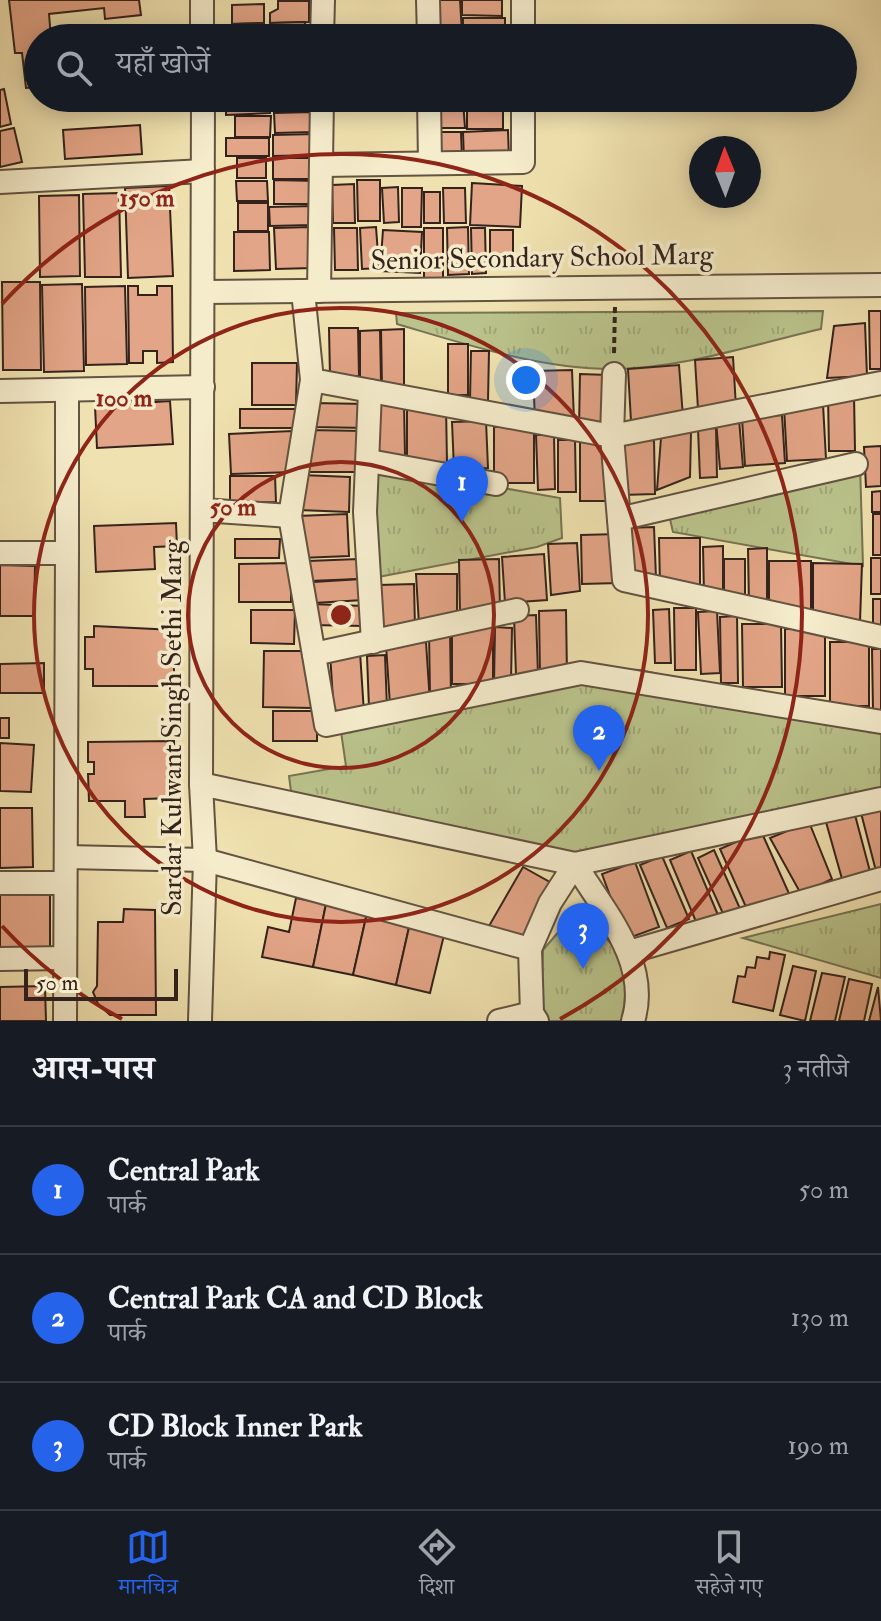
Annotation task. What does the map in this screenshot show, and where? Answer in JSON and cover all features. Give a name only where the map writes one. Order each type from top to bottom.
[{"type":"street","points":[[202,0],[202,24]]},
{"type":"street","points":[[322,24],[323,0]]},
{"type":"street","points":[[428,0],[429,24]]},
{"type":"street","points":[[523,0],[523,24]]},
{"type":"street","name":"Sardar Kulwant Singh Sethi Marg","points":[[200,1021],[205,860],[201,784],[203,112]]},
{"type":"street","points":[[322,112],[311,291],[312,380],[290,516],[326,725],[581,673],[881,722]]},
{"type":"street","points":[[429,112],[430,163]]},
{"type":"street","points":[[321,165],[523,162],[523,112]]},
{"type":"street","points":[[0,182],[203,171]]},
{"type":"street","name":"Senior Secondary School Marg","points":[[204,292],[881,285]]},
{"type":"street","points":[[614,374],[612,436],[624,580],[881,637]]},
{"type":"street","points":[[312,380],[612,436],[881,383]]},
{"type":"street","points":[[0,391],[203,387]]},
{"type":"street","points":[[65,1021],[67,390]]},
{"type":"street","points":[[370,391],[365,512],[373,642]]},
{"type":"street","points":[[369,461],[496,484]]},
{"type":"street","points":[[619,519],[856,464]]},
{"type":"street","points":[[202,510],[290,516]]},
{"type":"street","points":[[0,553],[67,553]]},
{"type":"street","points":[[314,654],[517,610]]},
{"type":"street","points":[[201,784],[575,864],[881,799]]},
{"type":"street","points":[[66,857],[205,860],[530,949]]},
{"type":"street","points":[[499,1021],[534,1017],[530,949],[550,903],[575,864]]},
{"type":"street","points":[[575,864],[629,952],[637,986],[638,1020]]},
{"type":"street","points":[[629,952],[881,879]]},
{"type":"street","points":[[0,883],[65,883]]},
{"type":"street","points":[[0,959],[65,958]]},
{"type":"path","points":[[614,374],[615,287]]},
{"type":"green space","points":[[823,311],[821,329],[718,355],[665,365],[612,369],[558,365],[476,347],[397,324],[396,313]]},
{"type":"green space","points":[[860,463],[863,566],[673,532],[669,515]]},
{"type":"green space","points":[[372,465],[560,498],[562,538],[537,547],[378,577]]},
{"type":"green space","points":[[578,668],[641,670],[881,726],[881,796],[574,868],[292,799],[289,776],[346,766],[340,725]]},
{"type":"green space","points":[[881,904],[881,978],[743,938]]},
{"type":"green space","points":[[579,908],[624,958],[626,1013],[621,1021],[549,1021],[541,1011],[543,950]]},
{"type":"building","points":[[9,0],[139,0],[141,15],[105,19],[104,8],[49,14],[50,24],[24,24],[24,70],[22,53],[15,53]]},
{"type":"building","points":[[430,0],[460,0],[461,24],[431,24]]},
{"type":"building","points":[[462,0],[502,0],[502,16],[462,15]]},
{"type":"building","points":[[278,1],[309,1],[309,22],[270,23],[270,13],[278,9]]},
{"type":"building","points":[[264,4],[264,23],[232,24],[232,5]]},
{"type":"building","points":[[463,18],[505,18],[505,24],[463,24]]},
{"type":"building","points":[[305,22],[305,24],[270,24]]},
{"type":"building","points":[[4,89],[11,124],[0,127],[0,90]]},
{"type":"building","points":[[226,112],[270,113],[226,115]]},
{"type":"building","points":[[312,112],[313,132],[275,133],[274,113]]},
{"type":"building","points":[[434,112],[464,112],[465,128],[435,128]]},
{"type":"building","points":[[467,112],[503,112],[503,129],[467,129]]},
{"type":"building","points":[[235,116],[271,116],[270,137],[235,137]]},
{"type":"building","points":[[140,125],[142,154],[65,159],[63,130]]},
{"type":"building","points":[[14,128],[22,162],[0,167],[0,131]]},
{"type":"building","points":[[508,130],[509,160],[464,161],[463,132]]},
{"type":"building","points":[[435,132],[461,132],[462,157],[432,158]]},
{"type":"building","points":[[316,134],[317,155],[273,156],[273,135]]},
{"type":"building","points":[[226,138],[269,138],[269,156],[226,156]]},
{"type":"building","points":[[237,158],[266,158],[266,178],[237,178]]},
{"type":"building","points":[[273,158],[316,158],[316,179],[273,179]]},
{"type":"building","points":[[274,180],[317,181],[317,204],[274,204]]},
{"type":"building","points":[[357,180],[380,180],[380,221],[358,221]]},
{"type":"building","points":[[236,181],[267,181],[268,201],[237,201]]},
{"type":"building","points":[[472,183],[522,186],[520,227],[470,225]]},
{"type":"building","points":[[354,184],[355,223],[333,223],[332,185]]},
{"type":"building","points":[[169,186],[173,276],[128,278],[125,188]]},
{"type":"building","points":[[398,187],[399,222],[384,223],[382,188]]},
{"type":"building","points":[[402,188],[422,188],[421,227],[402,227]]},
{"type":"building","points":[[443,188],[465,188],[466,223],[444,223]]},
{"type":"building","points":[[424,192],[440,192],[440,223],[424,223]]},
{"type":"building","points":[[119,193],[121,277],[85,277],[83,194]]},
{"type":"building","points":[[79,195],[80,276],[40,277],[39,196]]},
{"type":"building","points":[[238,203],[268,203],[268,231],[238,231]]},
{"type":"building","points":[[313,206],[313,225],[270,226],[269,207]]},
{"type":"building","points":[[311,227],[313,268],[276,269],[274,228]]},
{"type":"building","points":[[376,227],[379,268],[362,269],[360,228]]},
{"type":"building","points":[[468,227],[469,274],[448,275],[447,228]]},
{"type":"building","points":[[334,228],[357,228],[358,270],[335,270]]},
{"type":"building","points":[[424,228],[443,228],[443,282],[424,282]]},
{"type":"building","points":[[471,228],[485,228],[486,273],[472,274]]},
{"type":"building","points":[[383,230],[422,232],[420,273],[380,271]]},
{"type":"building","points":[[490,230],[513,230],[513,265],[490,265]]},
{"type":"building","points":[[234,232],[269,232],[270,270],[234,271]]},
{"type":"building","points":[[2,282],[40,282],[41,370],[3,370]]},
{"type":"building","points":[[82,284],[84,371],[44,372],[42,285]]},
{"type":"building","points":[[125,286],[127,364],[86,365],[85,287]]},
{"type":"building","points":[[128,286],[138,286],[138,295],[157,295],[157,286],[172,286],[173,362],[157,363],[157,351],[143,351],[143,363],[129,363]]},
{"type":"building","points":[[869,311],[881,311],[881,369],[870,369]]},
{"type":"building","points":[[865,323],[867,376],[827,378],[834,326]]},
{"type":"building","points":[[329,328],[358,328],[359,376],[330,376]]},
{"type":"building","points":[[404,329],[404,387],[382,388],[381,330]]},
{"type":"building","points":[[380,330],[381,382],[360,382],[360,331]]},
{"type":"building","points":[[448,344],[468,344],[468,395],[448,395]]},
{"type":"building","points":[[471,351],[489,351],[488,401],[470,400]]},
{"type":"building","points":[[733,357],[736,407],[698,409],[695,360]]},
{"type":"building","points":[[252,363],[297,363],[296,405],[252,405]]},
{"type":"building","points":[[679,365],[683,417],[631,421],[628,369]]},
{"type":"building","points":[[572,370],[574,420],[535,421],[533,371]]},
{"type":"building","points":[[580,374],[608,375],[607,430],[579,429]]},
{"type":"building","points":[[854,395],[855,451],[829,451],[828,396]]},
{"type":"building","points":[[170,401],[173,444],[97,448],[95,406]]},
{"type":"building","points":[[313,403],[367,404],[366,428],[313,427]]},
{"type":"building","points":[[404,403],[405,456],[375,457],[373,404]]},
{"type":"building","points":[[823,404],[826,459],[787,461],[784,407]]},
{"type":"building","points":[[407,406],[446,406],[447,463],[407,464]]},
{"type":"building","points":[[240,409],[297,409],[297,428],[240,428]]},
{"type":"building","points":[[782,415],[785,463],[745,466],[742,418]]},
{"type":"building","points":[[739,419],[743,467],[720,469],[716,421]]},
{"type":"building","points":[[486,421],[488,468],[454,469],[452,422]]},
{"type":"building","points":[[494,427],[534,427],[534,483],[494,483]]},
{"type":"building","points":[[716,428],[717,477],[700,478],[698,429]]},
{"type":"building","points":[[307,430],[365,431],[365,472],[306,472]]},
{"type":"building","points":[[292,431],[294,472],[231,474],[229,434]]},
{"type":"building","points":[[691,432],[690,477],[657,490],[661,438]]},
{"type":"building","points":[[536,435],[554,435],[555,489],[538,490]]},
{"type":"building","points":[[558,440],[575,440],[576,492],[558,492]]},
{"type":"building","points":[[654,440],[655,494],[622,495],[621,441]]},
{"type":"building","points":[[580,442],[608,442],[607,501],[580,501]]},
{"type":"building","points":[[881,446],[881,486],[866,487],[864,447]]},
{"type":"building","points":[[301,475],[350,477],[349,512],[299,510]]},
{"type":"building","points":[[230,476],[275,476],[276,502],[230,503]]},
{"type":"building","points":[[881,491],[881,512],[872,512],[872,492]]},
{"type":"building","points":[[347,514],[349,556],[300,558],[298,516]]},
{"type":"building","points":[[873,514],[881,514],[881,555],[873,555]]},
{"type":"building","points":[[176,523],[177,546],[154,547],[155,569],[96,572],[94,526]]},
{"type":"building","points":[[654,527],[656,578],[628,579],[626,528]]},
{"type":"building","points":[[618,534],[619,583],[582,584],[581,535]]},
{"type":"building","points":[[659,538],[700,538],[700,585],[660,586]]},
{"type":"building","points":[[235,539],[280,539],[279,558],[235,558]]},
{"type":"building","points":[[577,543],[580,591],[551,595],[548,544]]},
{"type":"building","points":[[723,546],[723,595],[704,595],[703,547]]},
{"type":"building","points":[[767,548],[767,606],[749,606],[748,549]]},
{"type":"building","points":[[544,554],[547,600],[505,603],[502,557]]},
{"type":"building","points":[[871,558],[881,558],[881,594],[871,594]]},
{"type":"building","points":[[358,559],[358,579],[309,581],[308,561]]},
{"type":"building","points":[[499,559],[500,612],[460,613],[459,560]]},
{"type":"building","points":[[724,559],[745,559],[745,601],[724,602]]},
{"type":"building","points":[[769,561],[811,561],[811,612],[769,612]]},
{"type":"building","points":[[291,563],[291,602],[239,602],[239,564]]},
{"type":"building","points":[[813,563],[862,564],[860,622],[813,622]]},
{"type":"building","points":[[0,565],[35,566],[34,616],[0,616]]},
{"type":"building","points":[[416,574],[457,574],[457,622],[419,625]]},
{"type":"building","points":[[362,579],[363,600],[314,603],[313,582]]},
{"type":"building","points":[[414,584],[415,628],[381,629],[379,585]]},
{"type":"building","points":[[873,599],[881,599],[881,631],[873,631]]},
{"type":"building","points":[[311,604],[364,606],[364,626],[310,625]]},
{"type":"building","points":[[674,608],[696,608],[696,670],[675,670]]},
{"type":"building","points":[[669,609],[671,663],[655,663],[653,610]]},
{"type":"building","points":[[251,610],[295,610],[294,644],[251,643]]},
{"type":"building","points":[[566,610],[567,675],[540,676],[539,611]]},
{"type":"building","points":[[717,611],[720,673],[701,674],[698,612]]},
{"type":"building","points":[[536,615],[538,675],[516,676],[514,616]]},
{"type":"building","points":[[737,616],[738,683],[721,683],[720,617]]},
{"type":"building","points":[[742,624],[781,624],[782,687],[743,687]]},
{"type":"building","points":[[94,626],[174,630],[174,686],[93,686],[93,669],[85,669],[85,637],[94,637]]},
{"type":"building","points":[[452,627],[493,627],[493,684],[452,684]]},
{"type":"building","points":[[495,627],[512,628],[511,684],[494,684]]},
{"type":"building","points":[[785,629],[825,629],[825,696],[785,696]]},
{"type":"building","points":[[450,630],[451,696],[430,696],[429,631]]},
{"type":"building","points":[[426,642],[430,703],[390,705],[386,645]]},
{"type":"building","points":[[830,642],[869,642],[869,706],[830,706]]},
{"type":"building","points":[[872,649],[881,649],[881,711],[873,711]]},
{"type":"building","points":[[264,651],[312,651],[311,708],[263,707]]},
{"type":"building","points":[[360,652],[364,713],[334,715],[330,653]]},
{"type":"building","points":[[385,655],[387,708],[369,708],[367,656]]},
{"type":"building","points":[[44,663],[44,693],[0,693],[0,664]]},
{"type":"building","points":[[273,711],[317,711],[317,741],[273,741]]},
{"type":"building","points":[[0,718],[9,718],[9,738],[0,738]]},
{"type":"building","points":[[174,741],[175,798],[144,799],[145,817],[125,817],[125,801],[89,801],[88,774],[94,774],[94,762],[88,762],[88,742]]},
{"type":"building","points":[[0,743],[34,745],[31,792],[0,791]]},
{"type":"building","points":[[881,804],[881,874],[877,875],[860,809]]},
{"type":"building","points":[[0,808],[32,808],[33,867],[0,868]]},
{"type":"building","points":[[855,815],[872,879],[844,886],[826,822]]},
{"type":"building","points":[[809,822],[832,879],[801,894],[770,838]]},
{"type":"building","points":[[761,831],[791,898],[750,916],[720,849]]},
{"type":"building","points":[[714,850],[741,911],[725,918],[698,858]]},
{"type":"building","points":[[691,851],[718,915],[697,924],[670,860]]},
{"type":"building","points":[[662,856],[689,919],[667,928],[640,865]]},
{"type":"building","points":[[635,862],[659,927],[626,939],[602,874]]},
{"type":"building","points":[[523,867],[555,885],[521,944],[489,926]]},
{"type":"building","points":[[0,887],[50,887],[50,949],[0,949]]},
{"type":"building","points":[[296,898],[326,904],[313,967],[262,957],[268,927],[289,932]]},
{"type":"building","points":[[326,904],[367,913],[353,975],[313,967]]},
{"type":"building","points":[[124,909],[155,910],[156,1015],[110,1015],[98,1004],[93,992],[97,986],[98,922],[123,922]]},
{"type":"building","points":[[367,913],[410,923],[396,985],[353,975]]},
{"type":"building","points":[[410,923],[445,931],[430,993],[396,985]]},
{"type":"building","points":[[770,952],[785,955],[773,1011],[733,1002],[738,976],[745,977],[747,967],[755,968],[757,957],[769,959]]},
{"type":"building","points":[[793,966],[816,971],[805,1021],[780,1015]]},
{"type":"building","points":[[822,973],[845,977],[835,1021],[810,1021]]},
{"type":"building","points":[[849,979],[872,984],[864,1021],[839,1021]]},
{"type":"building","points":[[45,986],[46,1021],[0,1021],[0,987]]},
{"type":"building","points":[[878,987],[881,1021],[869,1021]]},
{"type":"place","name":"Central Park","points":[[462,522]]},
{"type":"place","name":"Central Park CA and CD Block","points":[[599,771]]},
{"type":"place","name":"CD Block Inner Park","points":[[583,969]]}]
